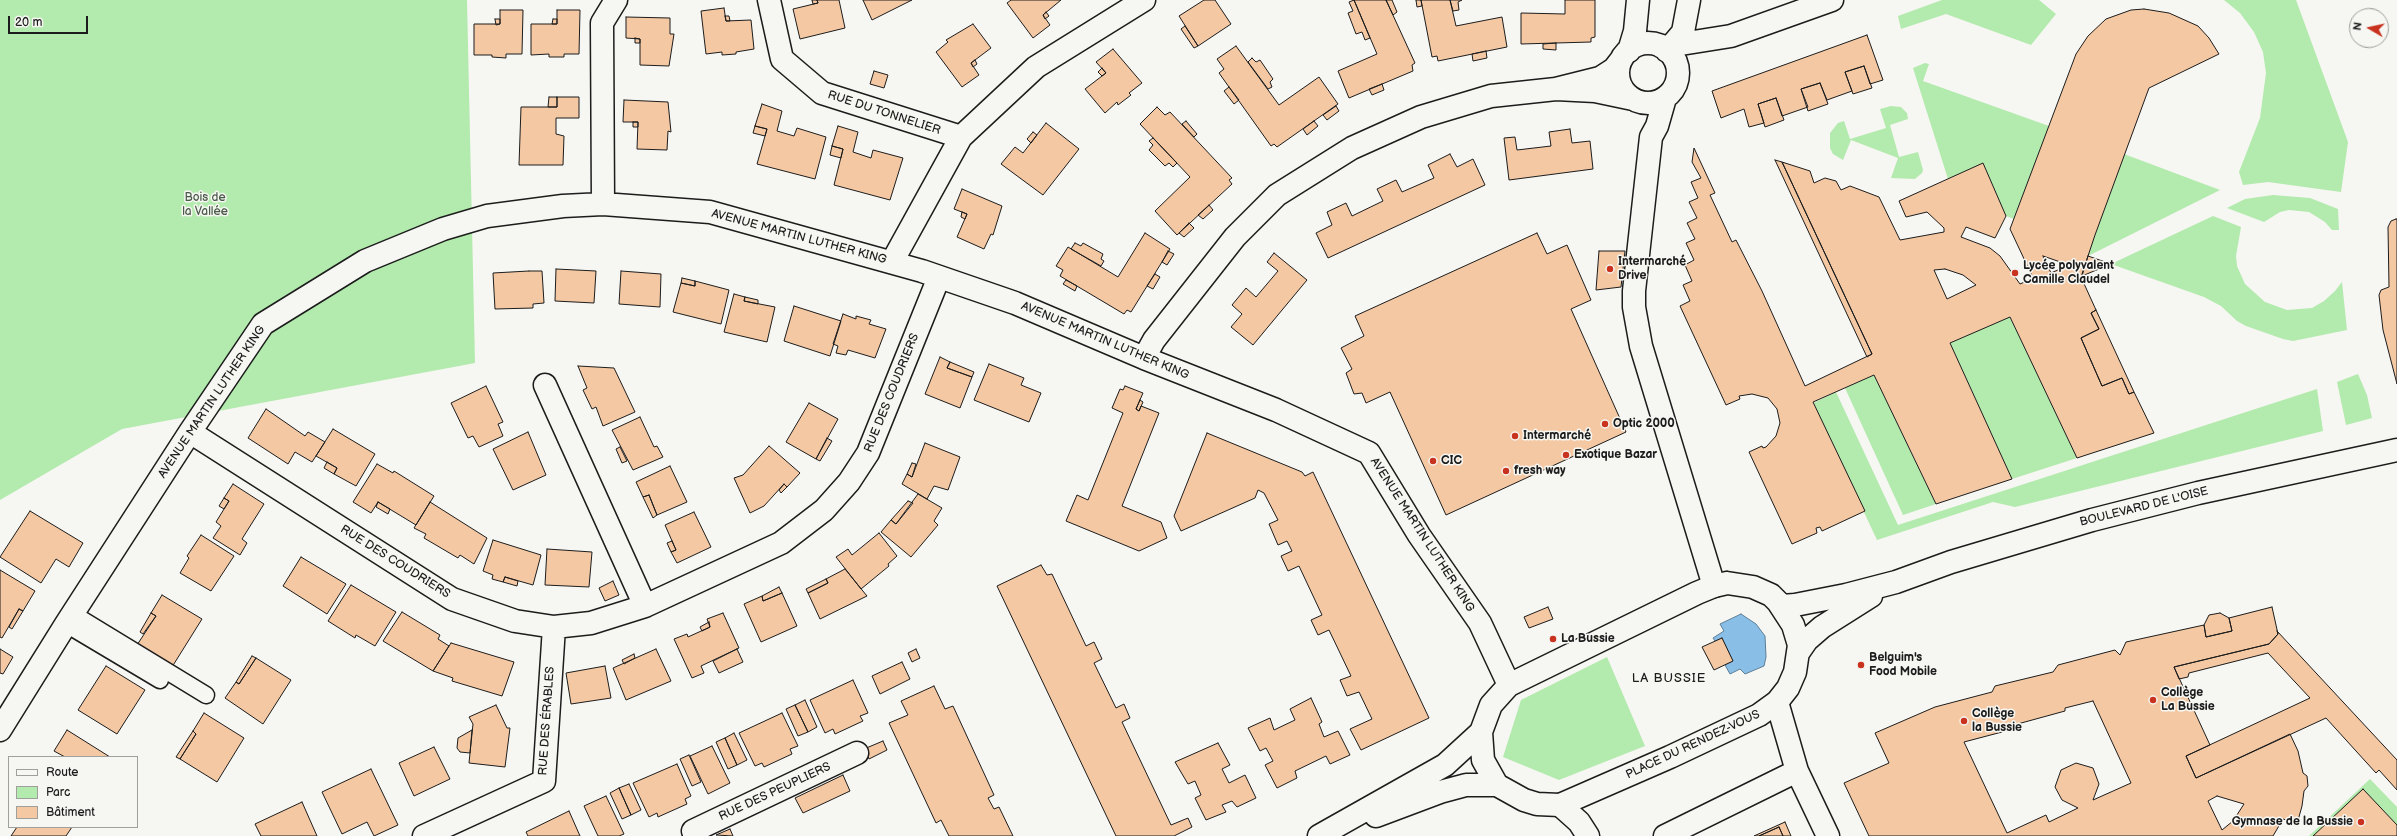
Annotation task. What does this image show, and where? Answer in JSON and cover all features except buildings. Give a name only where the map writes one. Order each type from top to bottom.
[{"type":"street","points":[[603,204],[602,23],[616,0]]},
{"type":"street","name":"RUE DU TONNELIER","points":[[769,0],[782,59],[822,93],[961,137]]},
{"type":"street","points":[[892,262],[961,137],[1036,67],[1144,0]]},
{"type":"street","points":[[1638,0],[1635,31],[1618,72],[1620,84],[1626,94],[1635,100],[1644,114],[1651,137]]},
{"type":"street","points":[[1144,358],[1154,340],[1235,236],[1277,195],[1352,148],[1421,117],[1491,96],[1556,89],[1600,78],[1614,69],[1625,55],[1645,44],[1667,48],[1726,37],[1832,0]]},
{"type":"street","points":[[1667,48],[1683,32],[1688,9]]},
{"type":"street","points":[[1688,9],[1698,29],[1726,37]]},
{"type":"street","points":[[1556,89],[1595,91],[1654,103],[1665,98],[1673,89],[1678,74],[1701,52],[1726,37]]},
{"type":"street","points":[[1667,48],[1674,60],[1678,74]]},
{"type":"street","points":[[1665,98],[1657,126],[1651,137],[1634,291],[1636,324],[1674,459],[1714,586]]},
{"type":"street","name":"AVENUE MARTIN LUTHER KING","points":[[0,730],[69,619],[190,432],[263,324],[365,261],[443,229],[487,216],[564,206],[603,204],[710,212],[892,262],[939,277],[1015,303],[1144,358],[1276,410],[1369,453],[1419,535],[1480,623],[1509,685]]},
{"type":"street","name":"RUE DES COUDRIERS","points":[[190,432],[452,599],[515,621],[554,627],[591,623],[645,606],[781,543],[824,510],[850,482],[868,453],[939,277]]},
{"type":"street","points":[[545,385],[645,606]]},
{"type":"street","name":"BOULEVARD DE L'OISE","points":[[1778,602],[1786,606],[1814,602],[1896,582],[1952,562],[2092,520],[2198,493],[2397,450]]},
{"type":"street","name":"BOULEVARD DE L'OISE","points":[[1798,653],[1807,640],[1822,627],[1847,609],[1896,582]]},
{"type":"street","name":"PLACE DU RENDEZ-VOUS","points":[[1727,583],[1753,587],[1778,602],[1793,625],[1799,645],[1798,653],[1793,680],[1777,702],[1759,715],[1677,754],[1560,805],[1537,804],[1524,800],[1497,785],[1483,760],[1481,732],[1491,705],[1509,685],[1714,586],[1727,583]]},
{"type":"street","name":"RUE DES ÉRABLES","points":[[424,836],[544,781],[554,627]]},
{"type":"street","points":[[1777,702],[1797,771],[1828,836]]},
{"type":"street","points":[[1319,836],[1445,765],[1481,732]]},
{"type":"street","name":"RUE DES PEUPLIERS","points":[[689,834],[857,753]]},
{"type":"street","points":[[1665,836],[1797,771]]},
{"type":"street","points":[[1323,836],[1440,792],[1466,785],[1497,785]]},
{"type":"street","points":[[1560,805],[1579,822],[1588,836]]},
{"type":"lane","points":[[69,619],[206,695]]},
{"type":"lane","points":[[69,619],[189,697]]},
{"type":"green space","name":"Bois de la Vallée","points":[[0,0],[467,0],[475,363],[122,429],[0,500]]},
{"type":"green space","points":[[1942,0],[2039,0],[2056,14],[2031,45],[1946,14],[1901,29],[1898,16]]},
{"type":"green space","points":[[2224,0],[2296,0],[2348,142],[2341,192],[2268,182],[2243,185],[2239,172],[2260,118],[2266,73],[2263,52],[2254,32],[2240,13]]},
{"type":"green space","points":[[1925,63],[1929,64],[1923,81],[2049,126],[2014,219],[2006,216],[1983,163],[1948,179],[1913,68]]},
{"type":"green space","points":[[1891,106],[1901,107],[1907,113],[1908,119],[1890,125],[1899,157],[1918,152],[1923,170],[1922,173],[1915,179],[1891,178],[1898,158],[1851,140],[1843,160],[1833,154],[1830,148],[1830,133],[1838,123],[1844,121],[1850,139],[1886,128],[1880,109]]},
{"type":"green space","points":[[2124,154],[2220,190],[2088,256],[2095,235]]},
{"type":"green space","points":[[2273,195],[2310,198],[2338,209],[2339,230],[2332,230],[2325,222],[2309,212],[2289,210],[2280,212],[2264,222],[2227,208],[2245,199]]},
{"type":"green space","points":[[2213,216],[2241,227],[2236,256],[2237,266],[2245,284],[2265,302],[2287,310],[2312,308],[2324,301],[2342,282],[2347,330],[2293,341],[2283,339],[2246,326],[2237,321],[2221,306],[2204,297],[2111,264]]},
{"type":"green space","points":[[2010,317],[2077,458],[2012,479],[1950,343]]},
{"type":"green space","points":[[2358,374],[2367,395],[2372,418],[2346,425],[2337,382]]},
{"type":"green space","points":[[1874,375],[1936,504],[1903,515],[1845,388]]},
{"type":"green space","points":[[2317,389],[2323,431],[2015,507],[1993,502],[1877,540],[1813,403],[1836,392],[1898,525]]},
{"type":"green space","points":[[1607,657],[1645,746],[1559,780],[1503,757],[1521,700]]},
{"type":"green space","name":"Gymnase de la Bussie","points":[[2370,779],[2397,807],[2397,836],[2309,836]]},
{"type":"water","points":[[1741,614],[1756,624],[1765,636],[1766,657],[1764,666],[1745,674],[1740,669],[1730,674],[1725,665],[1733,661],[1722,638],[1715,641],[1713,638],[1724,631],[1720,624]]},
{"type":"place","name":"Intermarché Drive","points":[[1610,269]]},
{"type":"place","name":"Lycée polyvalent Camille Claudel","points":[[2015,273]]},
{"type":"place","name":"Optic 2000","points":[[1605,424]]},
{"type":"place","name":"Intermarché","points":[[1515,436]]},
{"type":"place","name":"Exotique Bazar","points":[[1566,455]]},
{"type":"place","name":"CIC","points":[[1433,461]]},
{"type":"place","name":"fresh way","points":[[1506,471]]},
{"type":"place","name":"La Bussie","points":[[1553,639]]},
{"type":"place","name":"Belguim's Food Mobile","points":[[1861,665]]},
{"type":"place","name":"Collège La Bussie","points":[[2153,700]]},
{"type":"place","name":"Collège la Bussie","points":[[1964,721]]},
{"type":"place","name":"Gymnase de la Bussie","points":[[2361,822]]},
{"type":"district","name":"LA BUSSIE","points":[[1669,679]]}]
